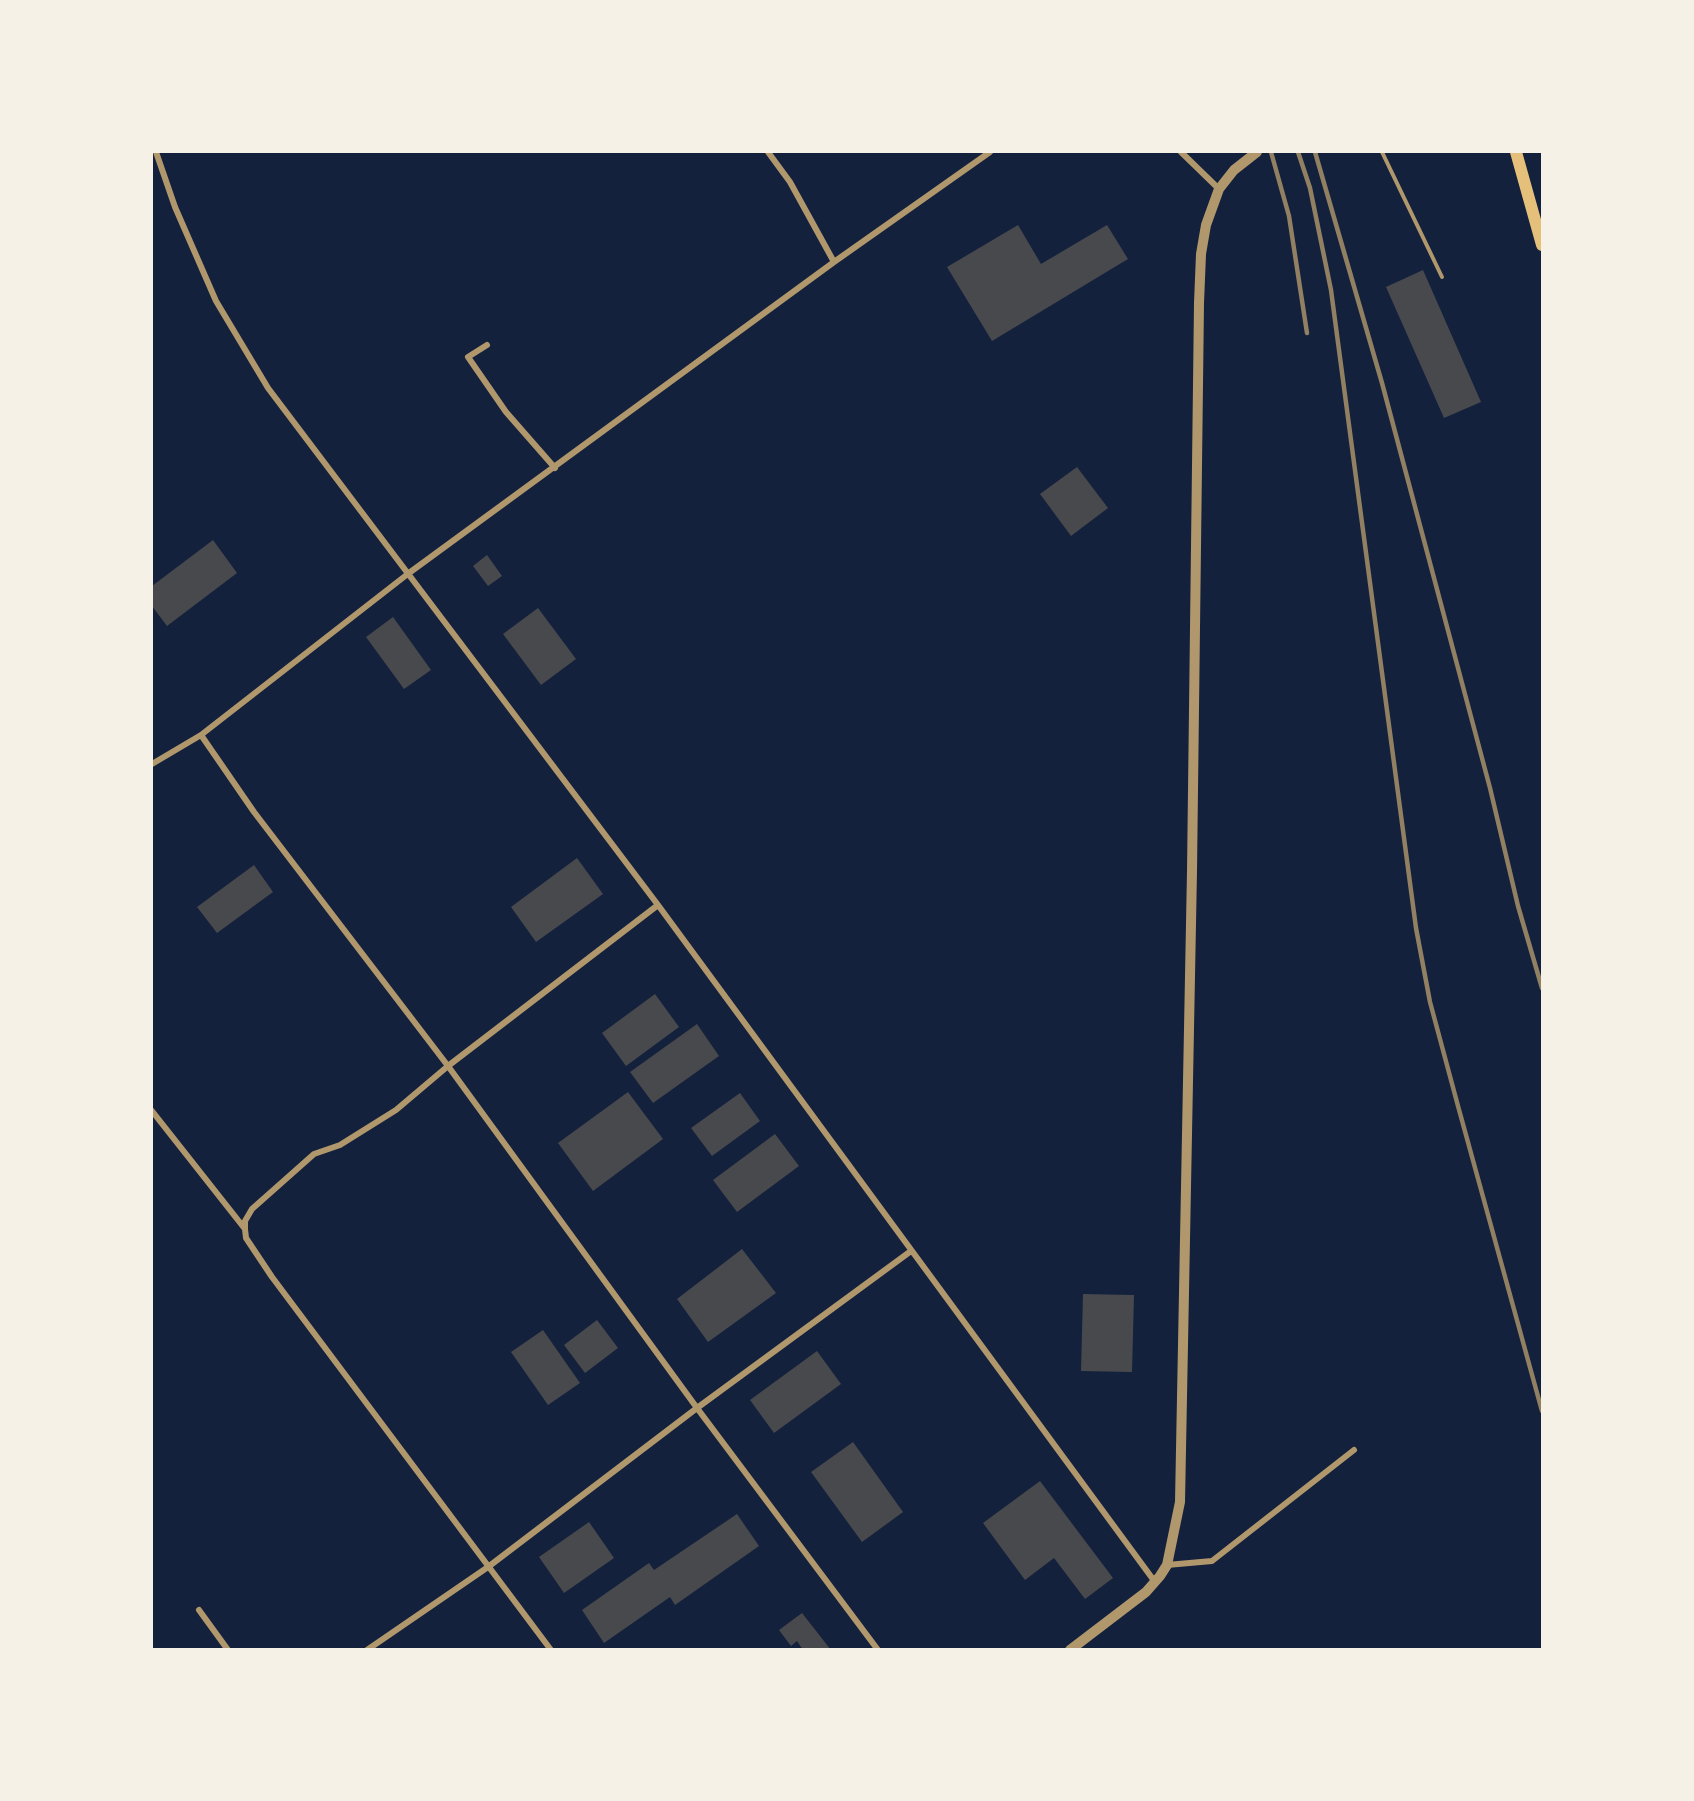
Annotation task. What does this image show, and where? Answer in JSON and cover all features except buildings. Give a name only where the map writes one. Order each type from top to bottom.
[{"type":"main road","points":[[1516,152],[1542,245]]},
{"type":"street","points":[[156,152],[175,207],[216,301],[268,388],[658,905],[1155,1582]]},
{"type":"street","points":[[768,152],[790,182],[834,262]]},
{"type":"street","points":[[152,764],[201,735],[409,573],[834,262],[990,152]]},
{"type":"street","points":[[1181,152],[1219,189]]},
{"type":"street","points":[[1070,1650],[1146,1592],[1155,1582],[1167,1565],[1180,1503],[1201,254],[1206,225],[1219,189],[1234,170],[1257,152]]},
{"type":"street","points":[[486,345],[468,357],[506,412],[555,468]]},
{"type":"street","points":[[201,735],[261,822],[448,1066],[878,1650]]},
{"type":"street","points":[[551,1650],[272,1277],[246,1238],[245,1221],[252,1209],[314,1154],[339,1145],[396,1110],[448,1066],[658,905]]},
{"type":"street","points":[[152,1111],[245,1229]]},
{"type":"street","points":[[367,1650],[488,1567],[911,1251]]},
{"type":"street","points":[[1167,1565],[1212,1561],[1354,1450]]},
{"type":"street","points":[[199,1610],[228,1650]]},
{"type":"lane","points":[[1382,152],[1442,276]]},
{"type":"railway","points":[[1271,152],[1289,216],[1307,333]]},
{"type":"railway","points":[[1298,152],[1310,188],[1331,290],[1416,928],[1430,1002],[1542,1411]]},
{"type":"railway","points":[[1315,152],[1382,383],[1490,788],[1518,906],[1542,988]]}]
